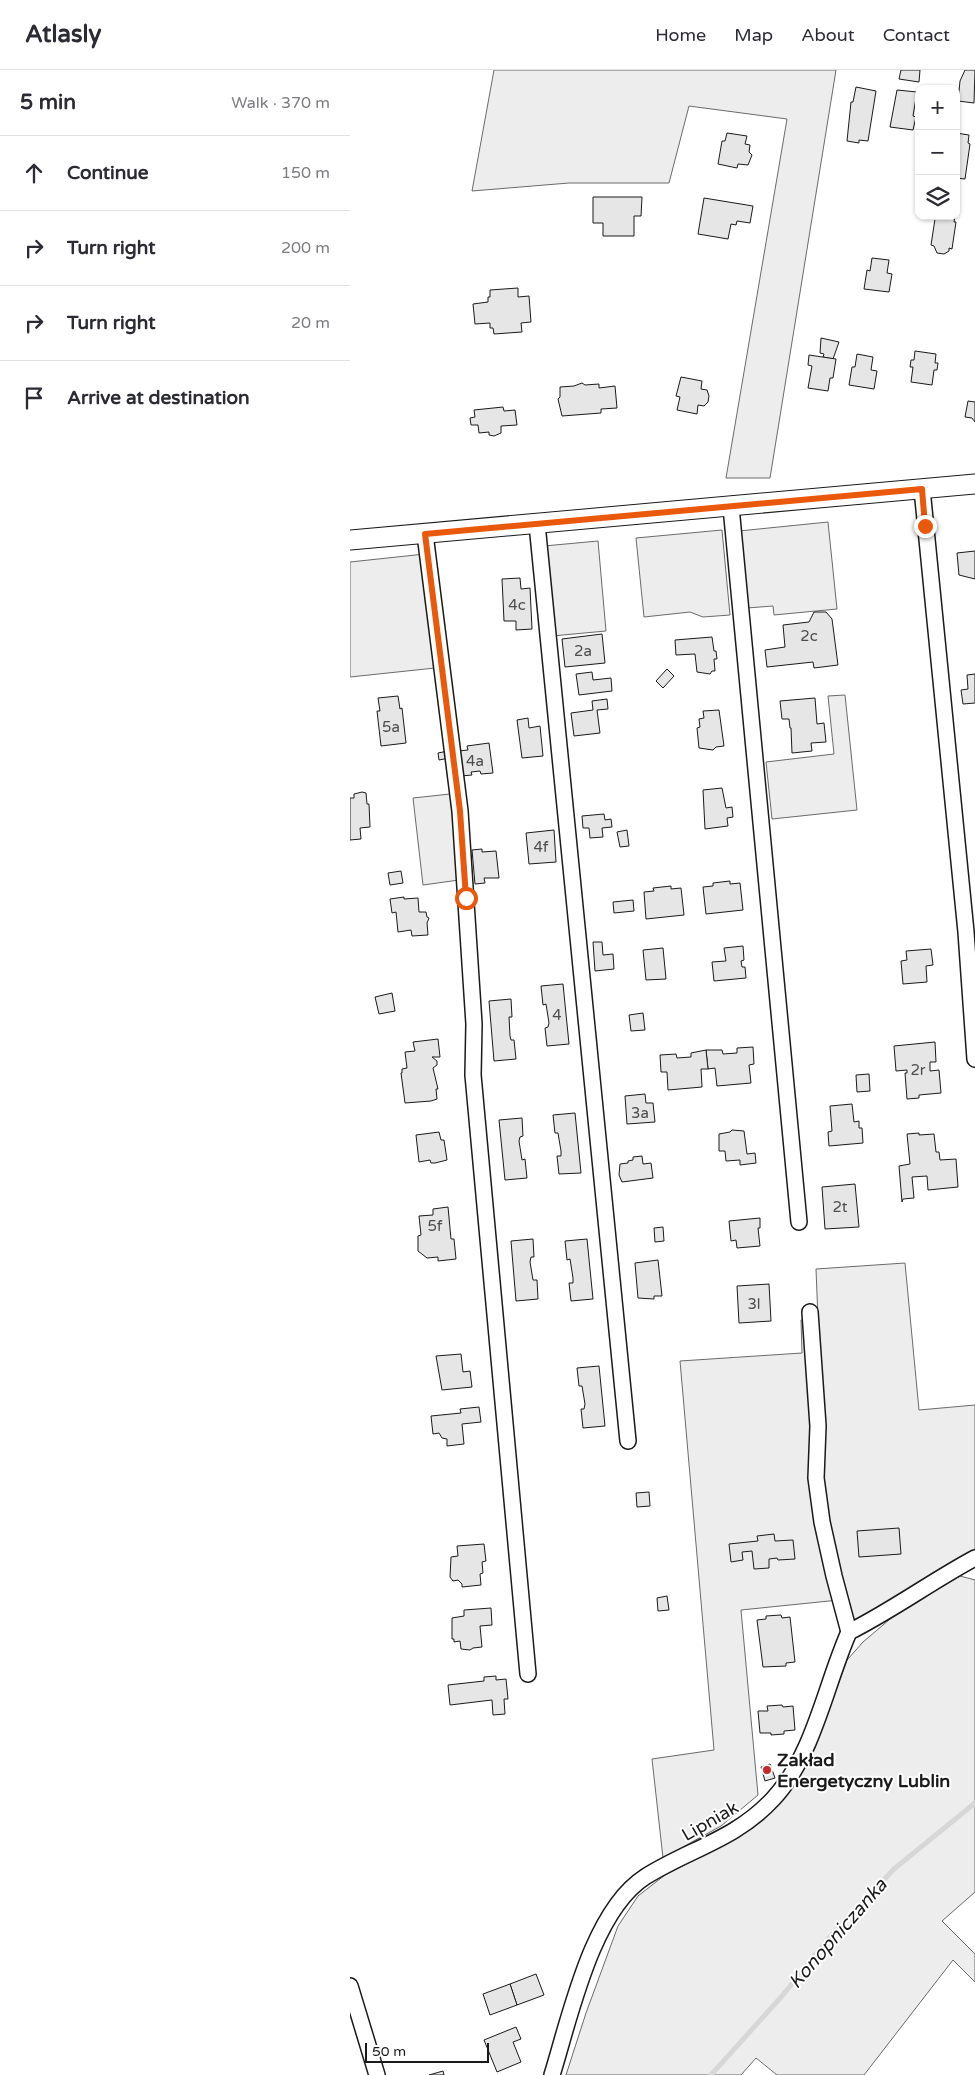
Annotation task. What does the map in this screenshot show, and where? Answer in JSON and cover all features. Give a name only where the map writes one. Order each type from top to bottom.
[{"type":"street","points":[[350,540],[975,484]]},
{"type":"street","points":[[922,489],[965,922],[975,1059]]},
{"type":"street","points":[[731,507],[800,1222]]},
{"type":"street","points":[[537,524],[628,1441]]},
{"type":"street","points":[[425,534],[460,811],[474,1024],[473,1075],[528,1674]]},
{"type":"street","points":[[810,1312],[818,1426],[816,1478],[830,1558],[849,1632],[879,1617],[941,1577],[975,1558]]},
{"type":"street","name":"Lipniak","points":[[552,2075],[586,1967],[609,1914],[626,1892],[644,1878],[732,1833],[755,1816],[774,1798],[792,1774],[807,1748],[830,1679],[849,1632]]},
{"type":"street","points":[[350,1986],[377,2075]]},
{"type":"shaded area","points":[[494,70],[836,70],[770,478],[726,478],[787,119],[689,106],[669,183],[569,183],[472,191]]},
{"type":"shaded area","points":[[828,522],[837,609],[774,615],[773,606],[747,608],[739,531]]},
{"type":"shaded area","points":[[722,530],[730,615],[703,617],[690,612],[644,617],[636,538]]},
{"type":"shaded area","points":[[598,541],[606,631],[552,636],[544,546]]},
{"type":"shaded area","points":[[425,554],[435,668],[350,677],[350,562]]},
{"type":"shaded area","points":[[845,695],[857,810],[772,819],[766,762],[834,754],[828,696]]},
{"type":"shaded area","points":[[450,794],[459,880],[423,885],[413,798]]},
{"type":"shaded area","points":[[905,1263],[919,1410],[975,1405],[975,1554],[849,1632],[839,1600],[741,1610],[758,1795],[721,1826],[663,1858],[652,1759],[714,1750],[680,1361],[802,1353],[801,1320],[818,1319],[816,1269]]},
{"type":"shaded area","points":[[960,1576],[975,1580],[975,1892],[942,1921],[975,1954],[975,1982],[953,1960],[864,2075],[777,2075],[756,2058],[741,2075],[566,2075],[586,2013],[618,1926],[638,1896],[665,1875],[737,1838],[753,1827],[779,1804],[815,1748],[847,1660],[863,1642],[896,1614]]},
{"type":"building","points":[[901,70],[920,70],[919,82],[899,79]]},
{"type":"building","points":[[965,70],[975,70],[974,103],[960,101],[960,81]]},
{"type":"building","points":[[856,87],[876,91],[868,141],[859,140],[859,143],[847,141],[851,102],[853,102]]},
{"type":"building","points":[[897,90],[915,92],[913,116],[915,117],[915,121],[913,130],[890,127]]},
{"type":"building","points":[[727,133],[747,136],[745,144],[750,145],[749,152],[752,155],[748,165],[738,164],[737,168],[718,164],[722,141],[725,141]]},
{"type":"building","points":[[960,134],[969,135],[968,143],[970,144],[965,179],[960,178]]},
{"type":"building","points":[[593,197],[642,197],[641,216],[634,216],[634,236],[603,236],[603,223],[593,223]]},
{"type":"building","points":[[704,198],[753,206],[750,223],[737,221],[736,225],[731,224],[728,239],[698,234]]},
{"type":"building","points":[[935,220],[954,220],[954,222],[956,222],[952,249],[949,248],[949,251],[944,254],[937,253],[934,246],[931,245]]},
{"type":"building","points":[[872,258],[889,260],[887,273],[892,274],[889,292],[864,289],[867,270],[870,271]]},
{"type":"building","points":[[518,288],[518,297],[529,296],[531,322],[521,323],[522,332],[494,334],[493,328],[490,328],[490,323],[475,324],[473,304],[488,302],[490,290]]},
{"type":"building","points":[[821,338],[839,342],[833,359],[823,357],[824,354],[820,353]]},
{"type":"building","points":[[915,351],[936,354],[935,363],[938,363],[937,370],[934,370],[932,385],[911,382],[913,367],[910,367],[911,360],[914,360]]},
{"type":"building","points":[[857,354],[873,357],[871,370],[877,371],[874,389],[849,385],[852,367],[855,367]]},
{"type":"building","points":[[809,355],[836,359],[833,378],[830,378],[828,391],[808,388],[812,366],[808,365]]},
{"type":"building","points":[[681,377],[702,381],[701,389],[707,390],[708,402],[704,406],[698,405],[697,414],[677,410],[680,397],[676,396]]},
{"type":"building","points":[[582,383],[585,385],[599,384],[599,388],[615,386],[617,408],[601,409],[601,413],[562,416],[558,399],[560,397],[560,387],[574,386]]},
{"type":"building","points":[[968,401],[975,402],[975,422],[972,418],[965,417]]},
{"type":"building","points":[[503,407],[504,411],[515,410],[517,425],[501,426],[501,433],[494,436],[489,435],[489,432],[479,433],[478,425],[471,425],[470,418],[475,417],[474,410]]},
{"type":"building","points":[[975,551],[975,579],[959,575],[957,553]]},
{"type":"building","points":[[520,578],[521,589],[530,588],[532,629],[516,630],[516,621],[504,621],[502,579]]},
{"type":"building","points":[[814,612],[826,612],[832,619],[838,665],[814,668],[813,662],[767,667],[765,650],[785,647],[783,625],[809,622]]},
{"type":"building","points":[[602,634],[605,663],[565,667],[562,639]]},
{"type":"building","points":[[712,637],[717,659],[714,659],[715,671],[712,671],[710,674],[697,672],[695,654],[676,655],[675,640]]},
{"type":"building","points":[[667,669],[674,676],[663,688],[656,681]]},
{"type":"building","points":[[592,672],[593,680],[611,678],[612,691],[579,695],[576,674]]},
{"type":"building","points":[[975,674],[975,703],[963,704],[961,690],[968,689],[967,675]]},
{"type":"building","points":[[398,696],[400,709],[402,708],[406,743],[381,746],[377,711],[380,711],[378,698]]},
{"type":"building","points":[[815,698],[817,724],[824,723],[826,742],[811,743],[812,751],[792,753],[789,719],[782,719],[780,701]]},
{"type":"building","points":[[607,699],[608,709],[597,710],[600,733],[574,736],[571,713],[593,710],[592,701]]},
{"type":"building","points":[[719,710],[724,746],[716,747],[713,750],[699,748],[697,728],[700,727],[699,719],[704,718],[703,711]]},
{"type":"building","points":[[528,718],[529,728],[540,726],[543,756],[522,758],[517,720]]},
{"type":"building","points":[[489,743],[493,773],[481,774],[480,771],[471,772],[472,775],[461,776],[458,751],[468,750],[467,746]]},
{"type":"building","points":[[448,751],[449,758],[439,760],[438,753]]},
{"type":"building","points":[[722,788],[726,808],[732,807],[733,817],[727,818],[728,826],[705,829],[703,790]]},
{"type":"building","points":[[366,793],[367,804],[369,804],[370,827],[360,828],[361,839],[350,840],[350,798],[354,798],[354,794]]},
{"type":"building","points":[[604,814],[605,820],[611,819],[612,827],[602,828],[603,837],[590,838],[589,828],[583,828],[582,816]]},
{"type":"building","points":[[554,830],[556,862],[529,864],[526,833]]},
{"type":"building","points":[[627,830],[629,846],[620,847],[617,832]]},
{"type":"building","points":[[482,849],[482,852],[496,851],[499,878],[484,878],[485,883],[475,884],[472,850]]},
{"type":"building","points":[[401,871],[403,883],[390,885],[388,873]]},
{"type":"building","points":[[730,881],[730,884],[740,883],[743,910],[706,914],[703,887],[713,886],[713,883]]},
{"type":"building","points":[[671,886],[671,889],[681,888],[684,915],[646,919],[644,892],[654,891],[653,888]]},
{"type":"building","points":[[404,897],[404,899],[418,898],[419,912],[426,912],[429,918],[427,923],[428,935],[412,936],[411,930],[398,932],[396,912],[392,913],[390,899]]},
{"type":"building","points":[[633,900],[634,911],[614,913],[613,902]]},
{"type":"building","points":[[593,942],[602,942],[603,955],[613,954],[614,969],[595,971]]},
{"type":"building","points":[[743,946],[744,960],[741,961],[742,967],[745,967],[746,978],[714,981],[712,962],[726,961],[724,948]]},
{"type":"building","points":[[663,948],[666,979],[646,980],[643,950]]},
{"type":"building","points":[[931,949],[933,965],[926,966],[927,982],[903,984],[901,961],[907,960],[906,951]]},
{"type":"building","points":[[563,984],[569,1044],[547,1046],[545,1028],[548,1027],[549,1023],[546,1004],[543,1005],[541,986]]},
{"type":"building","points":[[392,993],[395,1011],[379,1014],[375,997]]},
{"type":"building","points":[[511,999],[512,1017],[509,1017],[510,1036],[511,1040],[514,1040],[516,1059],[494,1061],[489,1001]]},
{"type":"building","points":[[643,1013],[645,1030],[631,1031],[629,1015]]},
{"type":"building","points":[[438,1039],[440,1057],[432,1057],[437,1061],[437,1065],[433,1068],[438,1089],[436,1089],[437,1099],[405,1103],[401,1073],[402,1069],[407,1068],[405,1052],[415,1051],[413,1042]]},
{"type":"building","points":[[935,1042],[936,1062],[930,1062],[930,1071],[939,1070],[941,1093],[919,1095],[919,1098],[907,1099],[905,1073],[907,1073],[907,1070],[896,1071],[894,1046]]},
{"type":"building","points":[[753,1047],[754,1064],[749,1065],[751,1083],[717,1086],[715,1068],[708,1069],[706,1050],[722,1050],[723,1054],[737,1053],[737,1048]]},
{"type":"building","points":[[706,1050],[708,1069],[701,1069],[702,1087],[668,1090],[667,1072],[661,1072],[660,1055],[676,1054],[677,1058],[691,1057],[691,1053]]},
{"type":"building","points":[[869,1074],[870,1091],[857,1092],[856,1075]]},
{"type":"building","points":[[645,1094],[646,1103],[653,1103],[655,1122],[627,1124],[625,1096]]},
{"type":"building","points":[[852,1104],[854,1122],[859,1121],[859,1128],[862,1128],[863,1143],[829,1146],[828,1132],[832,1131],[830,1106]]},
{"type":"building","points":[[575,1113],[581,1173],[559,1174],[557,1156],[561,1156],[561,1151],[558,1133],[555,1133],[553,1115]]},
{"type":"building","points":[[522,1118],[523,1136],[520,1137],[519,1141],[522,1160],[525,1159],[527,1178],[505,1180],[499,1120]]},
{"type":"building","points":[[732,1130],[744,1131],[747,1154],[755,1153],[756,1163],[740,1165],[740,1160],[726,1161],[725,1151],[719,1151],[719,1134]]},
{"type":"building","points":[[439,1132],[441,1140],[444,1140],[447,1160],[435,1163],[431,1163],[430,1160],[419,1162],[416,1135]]},
{"type":"building","points":[[919,1133],[919,1135],[934,1134],[936,1152],[939,1152],[940,1160],[956,1159],[958,1187],[928,1190],[927,1176],[912,1177],[914,1198],[903,1199],[902,1202],[899,1166],[910,1164],[907,1134]]},
{"type":"building","points":[[642,1156],[643,1164],[651,1163],[653,1178],[622,1182],[619,1175],[620,1164],[628,1163],[628,1161],[633,1160],[633,1157]]},
{"type":"building","points":[[855,1184],[859,1227],[825,1229],[822,1187]]},
{"type":"building","points":[[448,1207],[451,1239],[454,1239],[456,1259],[438,1261],[438,1257],[427,1258],[418,1251],[418,1236],[421,1235],[419,1216],[433,1215],[433,1209]]},
{"type":"building","points":[[760,1218],[760,1228],[758,1228],[760,1246],[737,1248],[736,1240],[731,1241],[729,1221]]},
{"type":"building","points":[[663,1227],[664,1241],[655,1242],[654,1228]]},
{"type":"building","points":[[533,1239],[534,1257],[531,1257],[530,1262],[533,1280],[537,1280],[538,1299],[516,1301],[511,1241]]},
{"type":"building","points":[[587,1239],[593,1299],[571,1301],[569,1283],[573,1283],[573,1278],[570,1259],[567,1260],[565,1241]]},
{"type":"building","points":[[658,1260],[662,1296],[654,1296],[654,1299],[638,1298],[635,1263]]},
{"type":"building","points":[[769,1284],[771,1321],[739,1323],[737,1286]]},
{"type":"building","points":[[461,1354],[463,1372],[470,1371],[472,1387],[442,1390],[436,1356]]},
{"type":"building","points":[[599,1366],[605,1426],[583,1428],[581,1409],[584,1409],[585,1404],[582,1386],[579,1386],[577,1368]]},
{"type":"building","points":[[479,1407],[481,1422],[462,1424],[464,1444],[447,1446],[447,1439],[442,1438],[439,1433],[433,1434],[431,1416],[461,1413],[460,1409]]},
{"type":"building","points":[[649,1492],[650,1506],[637,1507],[636,1493]]},
{"type":"building","points":[[899,1528],[901,1554],[859,1557],[857,1531]]},
{"type":"building","points":[[774,1534],[775,1541],[793,1540],[795,1559],[769,1559],[769,1568],[754,1569],[752,1551],[742,1552],[743,1560],[731,1562],[729,1544],[758,1541],[757,1536]]},
{"type":"building","points":[[484,1544],[486,1561],[482,1562],[481,1585],[462,1587],[458,1580],[453,1581],[450,1577],[451,1557],[458,1556],[457,1546]]},
{"type":"building","points":[[667,1596],[669,1610],[658,1611],[657,1598]]},
{"type":"building","points":[[491,1608],[492,1625],[480,1626],[482,1647],[470,1650],[461,1649],[460,1641],[454,1642],[454,1639],[452,1639],[452,1618],[464,1616],[464,1610]]},
{"type":"building","points":[[781,1615],[782,1618],[790,1617],[795,1662],[786,1663],[786,1666],[763,1667],[757,1620],[766,1619],[766,1616]]},
{"type":"building","points":[[496,1676],[496,1680],[506,1679],[508,1699],[504,1699],[505,1714],[493,1715],[492,1700],[450,1705],[448,1685],[484,1681],[484,1677]]},
{"type":"building","points":[[782,1705],[783,1707],[793,1706],[795,1730],[784,1731],[784,1734],[771,1735],[771,1733],[760,1733],[758,1711],[768,1711],[767,1706]]},
{"type":"building","name":"Zakład Energetyczny Lublin","points":[[770,1764],[775,1778],[765,1781],[761,1767]]},
{"type":"building","points":[[536,1974],[544,1995],[517,2005],[510,1984]]},
{"type":"building","points":[[510,1984],[517,2005],[490,2015],[483,1994]]},
{"type":"building","points":[[516,2027],[521,2039],[513,2042],[521,2062],[497,2072],[484,2040]]},
{"type":"building","points":[[443,2071],[444,2075],[429,2075]]},
{"type":"waterway","name":"Konopniczanka","points":[[711,2075],[782,1996],[828,1939],[894,1869],[975,1803]]},
{"type":"place","name":"Zakład Energetyczny Lublin","points":[[767,1770]]},
{"type":"route","points":[[466,898],[460,811],[425,534],[922,489],[925,526]]}]
